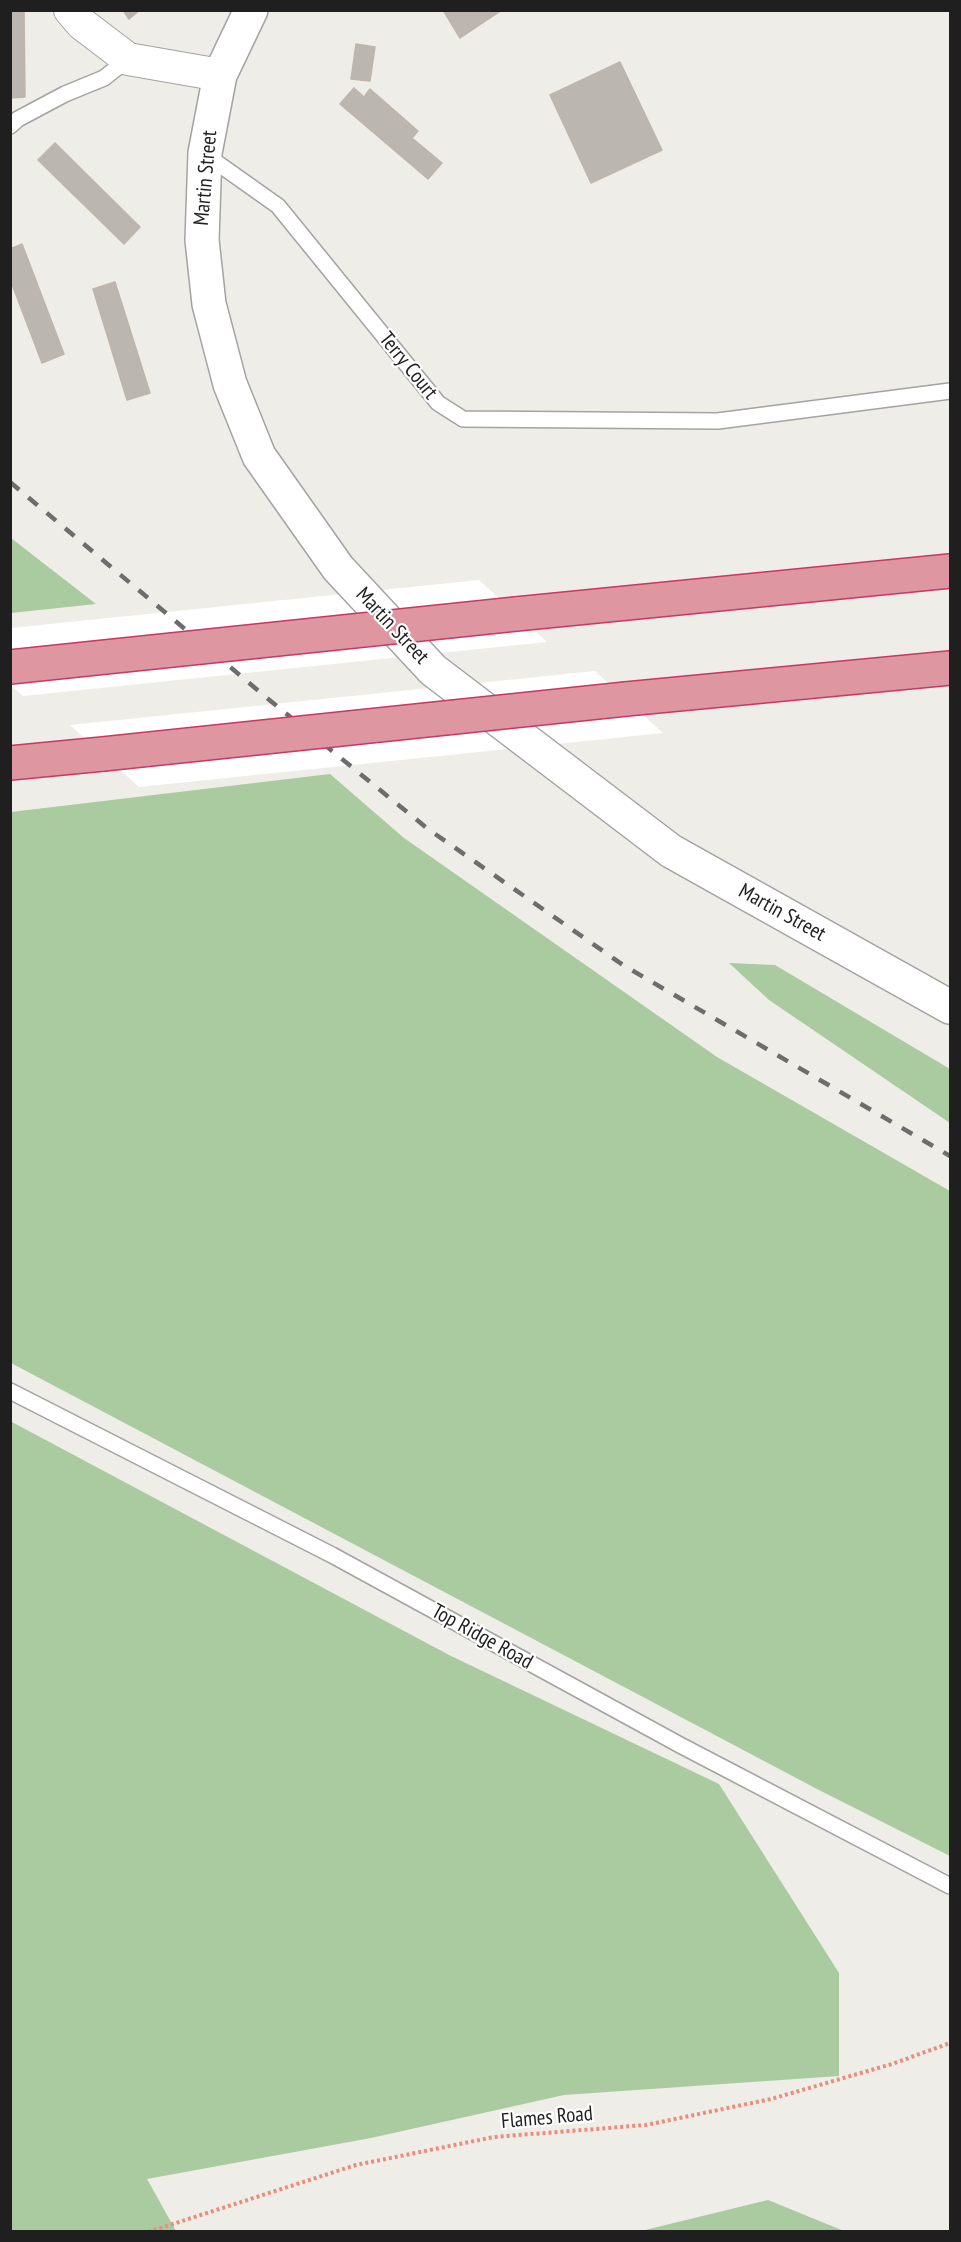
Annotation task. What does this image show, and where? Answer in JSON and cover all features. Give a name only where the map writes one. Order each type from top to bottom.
[{"type":"highway","points":[[10,667],[516,614],[951,572]]},
{"type":"highway","points":[[10,763],[626,699],[951,668]]},
{"type":"street","points":[[70,10],[82,24],[128,59],[220,75]]},
{"type":"street","name":"Martin Street","points":[[251,10],[220,75],[205,153],[202,240],[208,304],[230,384],[260,456],[338,568],[433,670],[671,850],[951,1008]]},
{"type":"lane","points":[[10,126],[18,119],[65,94],[104,78],[128,59]]},
{"type":"lane","name":"Terry Court","points":[[205,153],[278,206],[438,403],[464,419],[718,421],[951,391]]},
{"type":"lane","name":"Top Ridge Road","points":[[10,1391],[332,1555],[680,1745],[951,1886]]},
{"type":"path","name":"Flames Road","points":[[147,2232],[356,2164],[494,2137],[646,2125],[771,2099],[892,2064],[951,2043]]},
{"type":"green space","points":[[11,538],[96,604],[11,613]]},
{"type":"green space","points":[[330,774],[404,838],[717,1057],[950,1191],[950,1856],[817,1789],[11,1363],[11,812]]},
{"type":"green space","points":[[729,963],[775,965],[950,1069],[950,1123],[769,1000]]},
{"type":"green space","points":[[10,1421],[451,1656],[719,1784],[839,1973],[839,2076],[564,2095],[371,2138],[147,2179],[176,2231],[11,2231]]},
{"type":"green space","points":[[768,2200],[844,2231],[641,2231]]},
{"type":"pier","points":[[479,580],[547,642],[23,696],[11,685],[11,628]]},
{"type":"pier","points":[[595,671],[663,733],[139,787],[70,725]]},
{"type":"building","points":[[10,10],[24,10],[25,97],[10,98]]},
{"type":"building","points":[[123,10],[140,10],[129,19]]},
{"type":"building","points":[[443,10],[502,10],[460,38]]},
{"type":"building","points":[[356,44],[375,47],[370,81],[351,79]]},
{"type":"building","points":[[620,62],[662,150],[591,183],[550,95]]},
{"type":"building","points":[[354,88],[364,97],[370,89],[418,131],[412,138],[442,163],[428,179],[340,104]]},
{"type":"building","points":[[55,143],[140,227],[124,244],[38,160]]},
{"type":"building","points":[[22,244],[64,354],[42,363],[10,279],[10,249]]},
{"type":"building","points":[[115,282],[150,393],[127,400],[93,289]]},
{"type":"railway","points":[[10,482],[267,698],[428,829],[623,965],[950,1156]]}]
